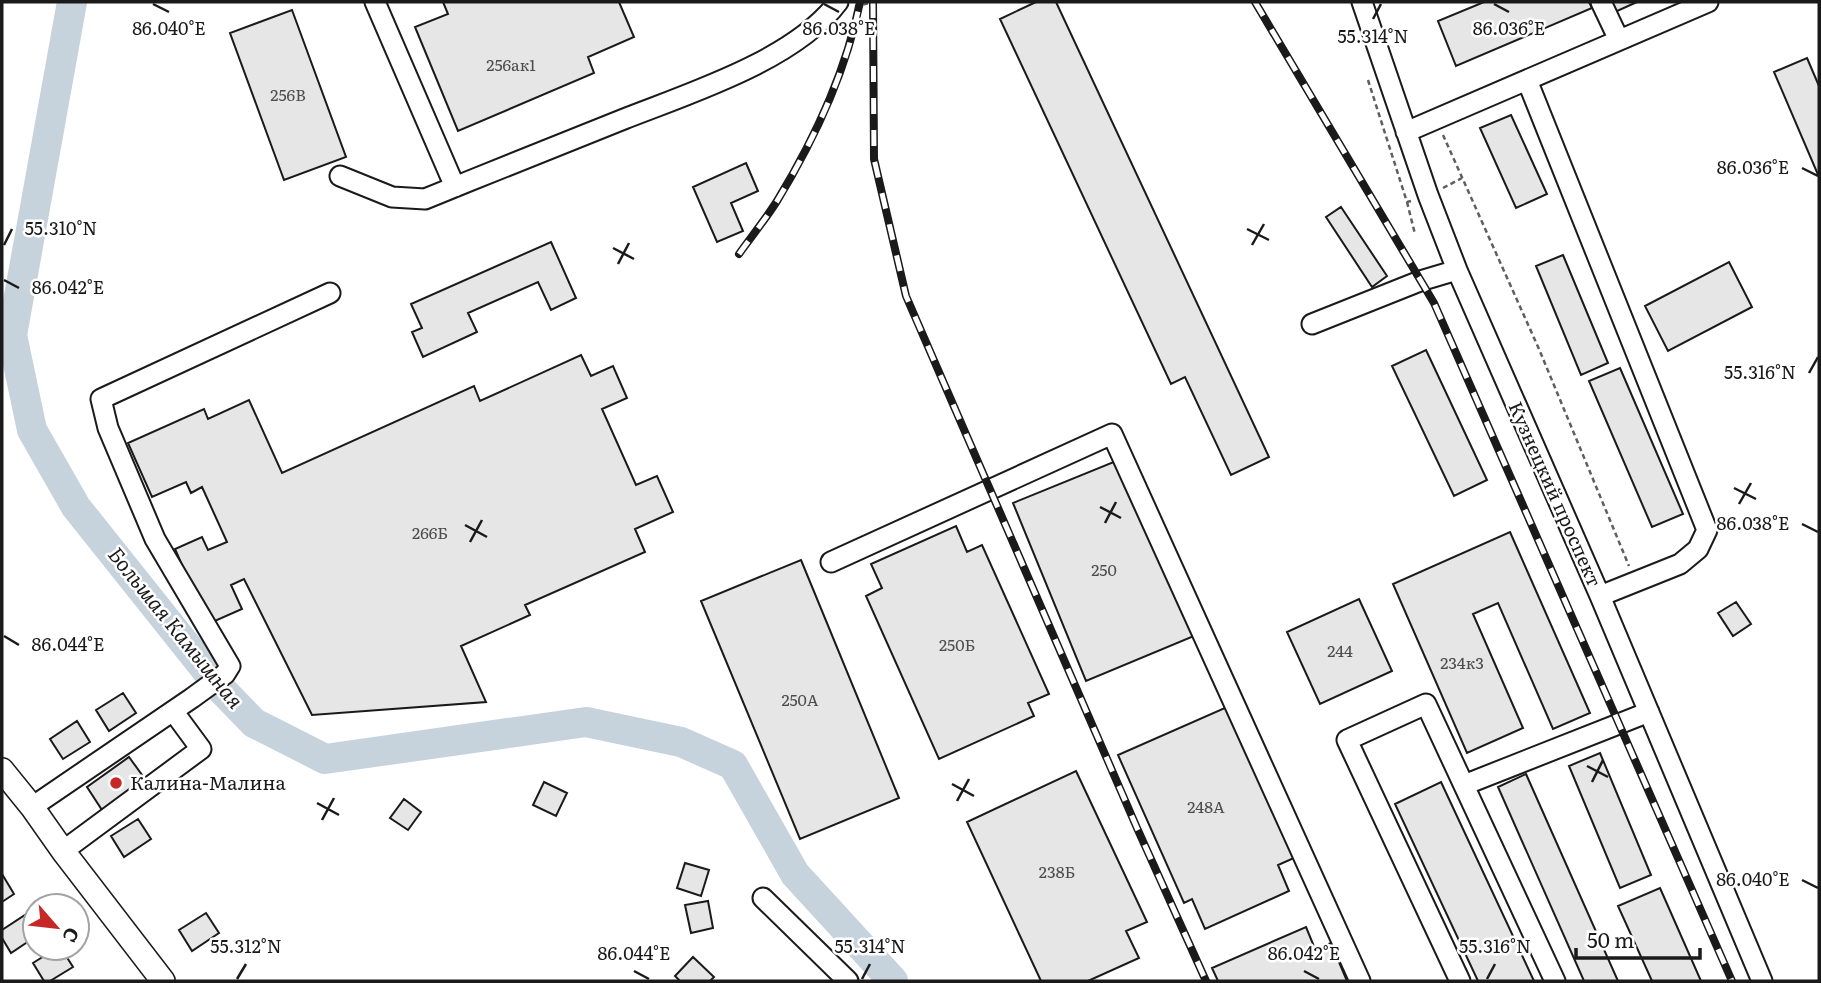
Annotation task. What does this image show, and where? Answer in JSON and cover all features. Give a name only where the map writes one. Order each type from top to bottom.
[{"type":"main road","points":[[2,770],[163,981]]},
{"type":"street","points":[[375,2],[455,187]]},
{"type":"street","points":[[340,176],[392,197],[425,199],[746,70],[826,18],[838,2]]},
{"type":"street","name":"Кузнецкий проспект","points":[[1362,2],[1428,195],[1457,270],[1600,596],[1762,981]]},
{"type":"street","points":[[1601,2],[1619,40]]},
{"type":"street","points":[[1406,132],[1708,2]]},
{"type":"street","points":[[1527,80],[1707,530],[1698,549],[1680,564],[1600,596]]},
{"type":"street","points":[[1312,324],[1420,281],[1457,270]]},
{"type":"street","points":[[32,807],[192,698],[225,674],[230,666],[155,539],[108,428],[100,399],[330,293]]},
{"type":"street","points":[[831,562],[1112,434],[1360,981]]},
{"type":"street","points":[[1460,981],[1347,740],[1426,704],[1555,981]]},
{"type":"street","points":[[63,851],[201,749],[173,710]]},
{"type":"street","points":[[1464,785],[1649,712]]},
{"type":"street","points":[[763,898],[848,981]]},
{"type":"path","points":[[1436,119],[1539,349],[1635,582]]},
{"type":"path","points":[[1407,202],[1415,233]]},
{"type":"building","points":[[443,2],[619,2],[634,37],[588,57],[594,73],[458,131],[415,27],[448,14]]},
{"type":"building","points":[[1036,2],[1056,2],[1269,457],[1231,475],[1185,377],[1171,384],[1000,19]]},
{"type":"building","points":[[1484,2],[1589,2],[1592,8],[1456,66],[1438,21]]},
{"type":"building","points":[[1610,2],[1637,2],[1615,12]]},
{"type":"building","points":[[292,10],[346,157],[284,180],[230,33]]},
{"type":"building","points":[[1807,58],[1819,86],[1819,177],[1774,72]]},
{"type":"building","points":[[1511,115],[1547,194],[1516,208],[1480,128]]},
{"type":"building","points":[[746,163],[758,191],[731,203],[743,231],[717,242],[693,187]]},
{"type":"building","points":[[1341,207],[1387,276],[1372,287],[1326,217]]},
{"type":"building","points":[[551,242],[576,298],[551,310],[538,282],[468,313],[477,332],[423,357],[412,332],[422,328],[411,304]]},
{"type":"building","points":[[1563,255],[1608,363],[1581,375],[1536,266]]},
{"type":"building","points":[[1729,262],[1752,307],[1668,351],[1645,306]]},
{"type":"building","points":[[1426,350],[1487,480],[1454,496],[1392,366]]},
{"type":"building","points":[[581,355],[591,376],[613,366],[627,398],[602,409],[636,485],[657,476],[673,512],[635,529],[645,552],[525,605],[530,615],[461,646],[486,702],[312,715],[244,579],[231,585],[242,609],[208,624],[175,549],[202,537],[208,550],[227,542],[202,487],[191,493],[186,482],[152,497],[128,443],[204,409],[208,419],[249,400],[282,473],[474,386],[480,401]]},
{"type":"building","points":[[1620,368],[1683,514],[1652,527],[1589,381]]},
{"type":"building","points":[[1121,459],[1194,636],[1086,681],[1013,503]]},
{"type":"building","points":[[956,526],[967,552],[982,545],[1049,694],[1028,703],[1034,716],[939,759],[866,596],[882,588],[871,564]]},
{"type":"building","points":[[1510,532],[1590,713],[1553,729],[1498,603],[1473,614],[1523,728],[1467,753],[1393,584]]},
{"type":"building","points":[[801,560],[899,798],[800,839],[701,601]]},
{"type":"building","points":[[1359,599],[1392,671],[1320,704],[1287,632]]},
{"type":"building","points":[[1736,602],[1751,624],[1733,636],[1718,613]]},
{"type":"building","points":[[123,693],[136,713],[109,731],[96,710]]},
{"type":"building","points":[[1227,707],[1294,858],[1278,865],[1289,891],[1205,929],[1192,899],[1184,903],[1118,755]]},
{"type":"building","points":[[77,721],[90,742],[63,759],[50,739]]},
{"type":"building","points":[[1600,753],[1651,875],[1620,888],[1569,766]]},
{"type":"building","name":"Калина-Малина","points":[[129,757],[145,779],[102,810],[87,787]]},
{"type":"building","points":[[1076,771],[1147,922],[1126,931],[1139,958],[1088,981],[1041,981],[967,822]]},
{"type":"building","points":[[1526,774],[1618,981],[1584,981],[1498,787]]},
{"type":"building","points":[[544,782],[567,793],[556,816],[533,805]]},
{"type":"building","points":[[1441,782],[1534,981],[1478,981],[1395,804]]},
{"type":"building","points":[[404,799],[421,812],[408,830],[390,818]]},
{"type":"building","points":[[138,819],[151,839],[124,857],[111,836]]},
{"type":"building","points":[[685,863],[709,870],[701,896],[677,888]]},
{"type":"building","points":[[2,874],[14,894],[2,902]]},
{"type":"building","points":[[1660,888],[1701,981],[1652,981],[1618,906]]},
{"type":"building","points":[[708,901],[713,928],[691,933],[685,905]]},
{"type":"building","points":[[206,913],[219,933],[192,951],[179,930]]},
{"type":"building","points":[[21,918],[21,946],[11,953],[2,938],[2,930]]},
{"type":"building","points":[[1306,927],[1315,949],[1331,943],[1347,981],[1218,981],[1212,968]]},
{"type":"building","points":[[693,957],[714,977],[710,981],[680,981],[675,976]]},
{"type":"building","points":[[70,962],[73,967],[50,981],[44,981],[33,963]]},
{"type":"waterway","name":"Большая Камышная","points":[[72,2],[12,335],[32,430],[76,507],[222,690],[254,723],[325,759],[586,722],[681,742],[733,765],[795,874],[893,981]]},
{"type":"railway","points":[[739,254],[777,201],[816,130],[846,54],[860,2]]},
{"type":"railway","points":[[873,2],[874,159],[906,296],[1206,981]]},
{"type":"railway","points":[[1255,2],[1434,303],[1732,981]]},
{"type":"place","name":"Калина-Малина","points":[[116,783]]}]
